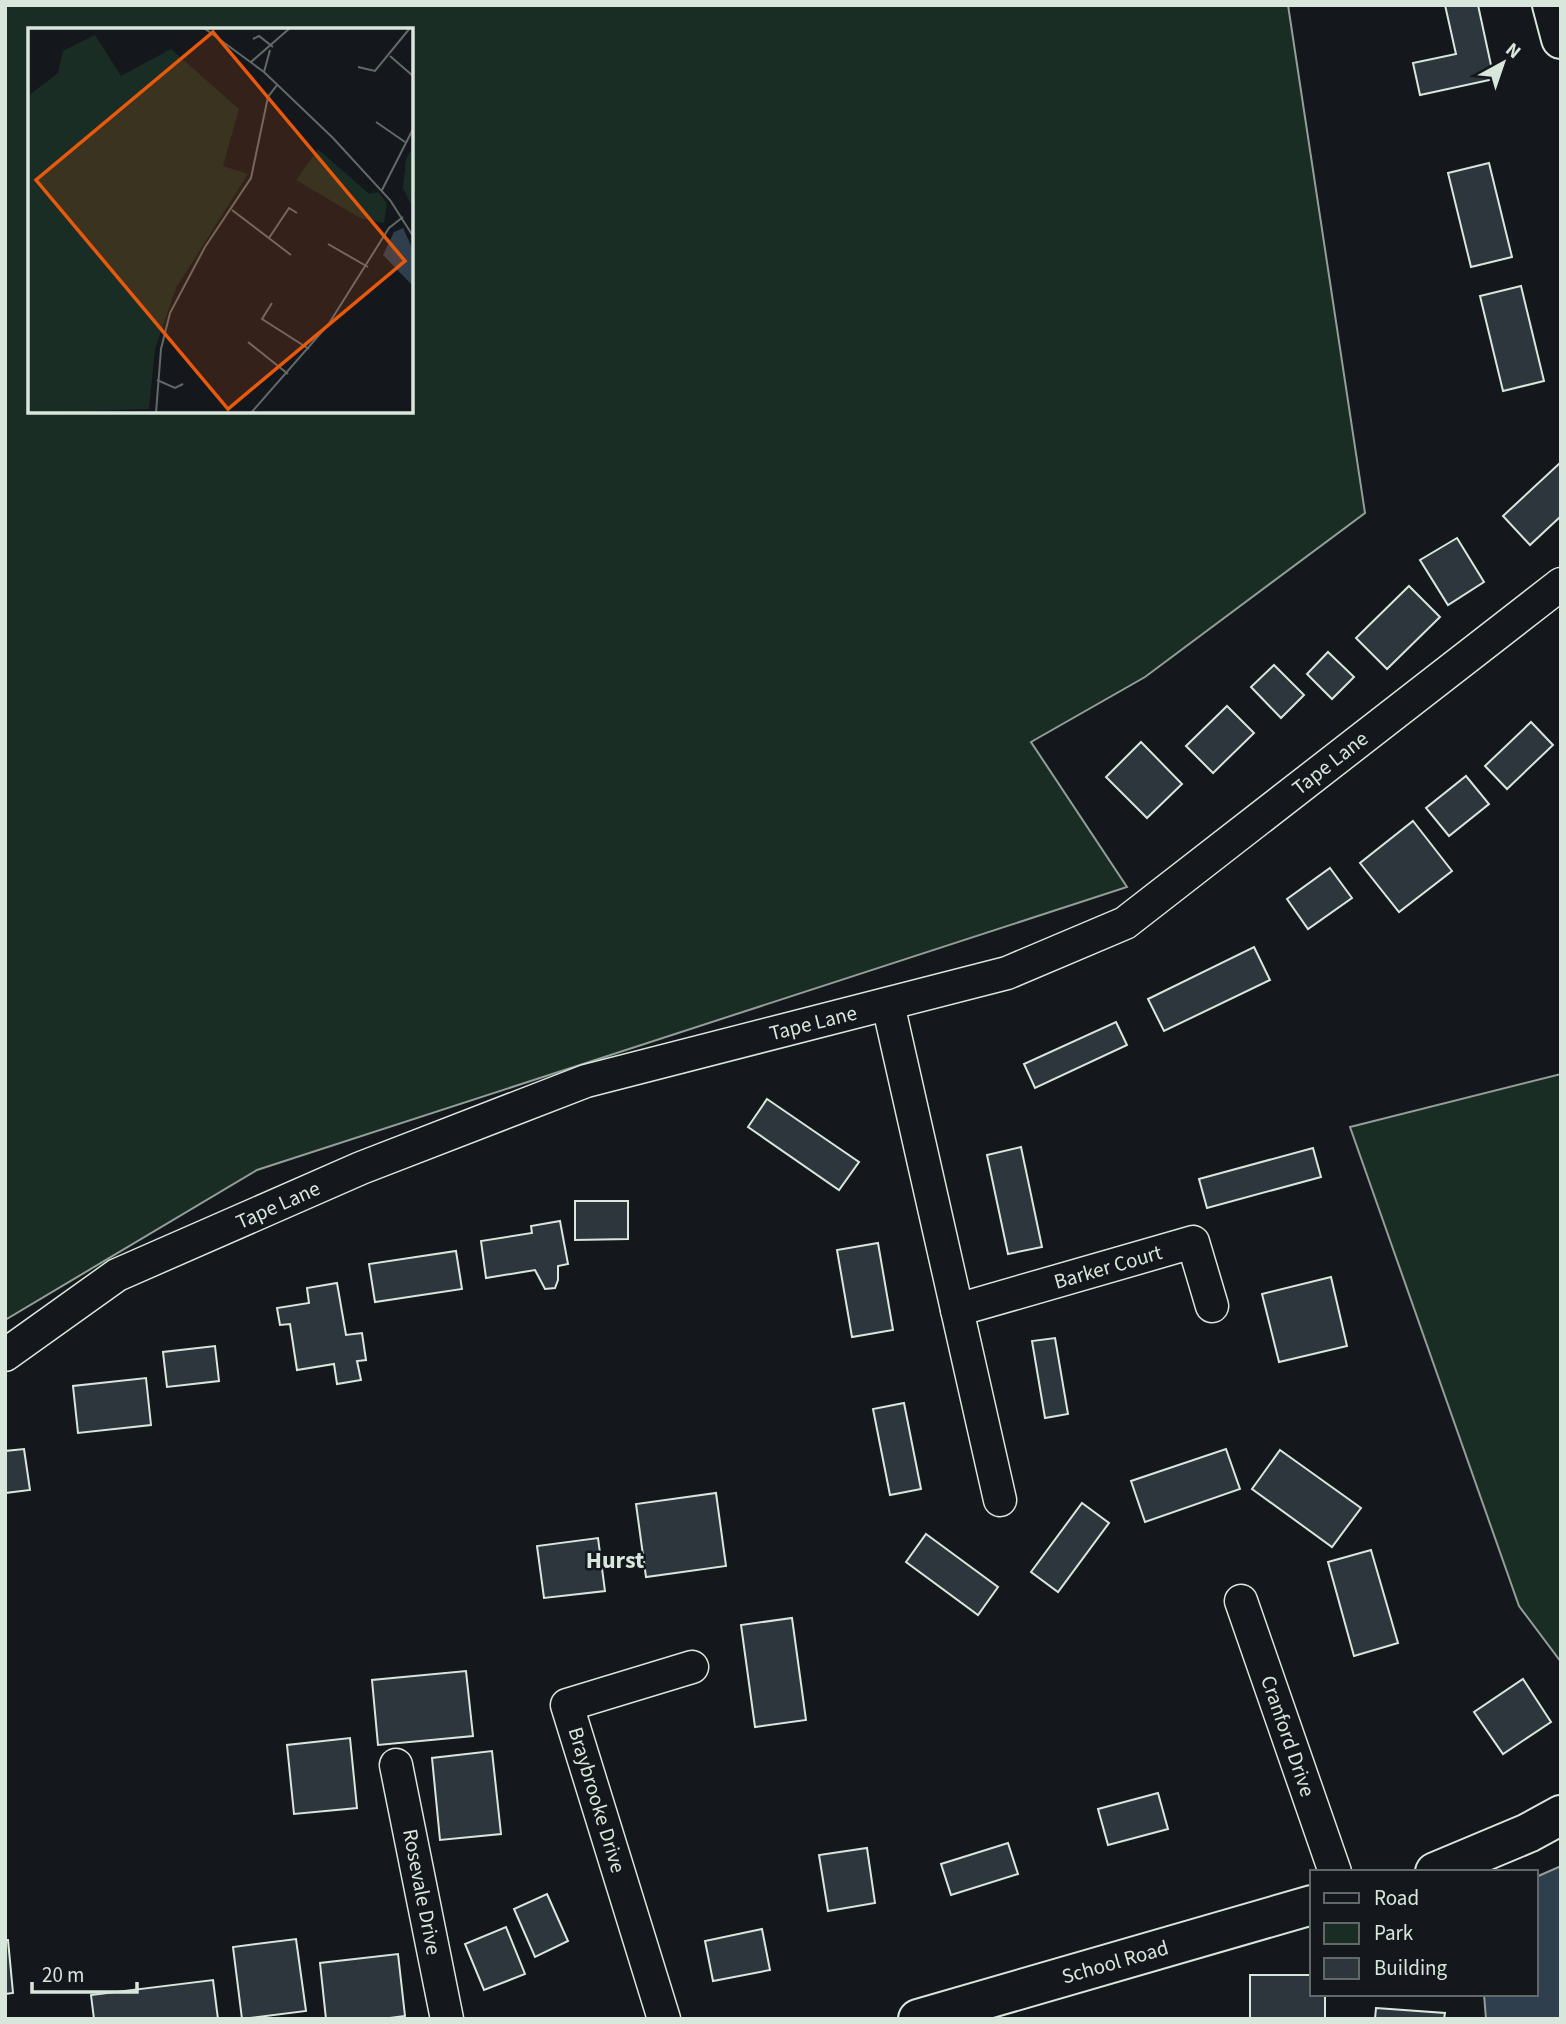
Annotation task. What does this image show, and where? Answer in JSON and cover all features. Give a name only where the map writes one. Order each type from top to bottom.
[{"type":"street","points":[[1552,5],[1561,39]]},
{"type":"street","name":"Tape Lane","points":[[5,1355],[117,1275],[361,1168],[586,1080],[1007,973],[1125,923],[1561,584]]},
{"type":"street","points":[[888,1003],[1000,1500]]},
{"type":"street","name":"Barker Court","points":[[957,1310],[1193,1242],[1212,1306]]},
{"type":"street","name":"Cranford Drive","points":[[1241,1601],[1334,1870]]},
{"type":"street","name":"Braybrooke Drive","points":[[664,2019],[567,1705],[692,1667]]},
{"type":"street","name":"Rosevale Drive","points":[[396,1765],[447,2019]]},
{"type":"street","points":[[1439,1870],[1528,1833],[1561,1815]]},
{"type":"street","name":"School Road","points":[[918,2019],[1310,1906]]},
{"type":"green space","points":[[5,5],[1288,5],[1365,513],[1145,677],[1031,742],[1127,887],[257,1170],[5,1320]]},
{"type":"green space","points":[[1561,1074],[1561,1662],[1519,1606],[1350,1127]]},
{"type":"water","points":[[1561,1866],[1561,2019],[1486,2019],[1484,1996],[1538,1996],[1538,1876]]},
{"type":"building","points":[[1445,5],[1478,5],[1494,79],[1420,95],[1413,63],[1456,54]]},
{"type":"building","points":[[1489,163],[1512,257],[1471,267],[1448,173]]},
{"type":"building","points":[[1521,286],[1544,381],[1503,391],[1480,296]]},
{"type":"building","points":[[1561,462],[1561,516],[1530,545],[1503,516]]},
{"type":"building","points":[[1457,538],[1484,582],[1448,605],[1420,560]]},
{"type":"building","points":[[1409,586],[1440,617],[1387,669],[1356,638]]},
{"type":"building","points":[[1328,652],[1354,677],[1332,699],[1307,674]]},
{"type":"building","points":[[1274,665],[1304,695],[1281,718],[1251,687]]},
{"type":"building","points":[[1227,706],[1254,733],[1213,773],[1186,746]]},
{"type":"building","points":[[1531,722],[1553,745],[1507,789],[1485,766]]},
{"type":"building","points":[[1141,742],[1182,784],[1147,818],[1106,777]]},
{"type":"building","points":[[1466,776],[1489,804],[1449,836],[1426,808]]},
{"type":"building","points":[[1413,821],[1452,871],[1399,912],[1360,863]]},
{"type":"building","points":[[1330,868],[1352,898],[1308,929],[1287,899]]},
{"type":"building","points":[[1254,947],[1270,980],[1164,1031],[1148,999]]},
{"type":"building","points":[[1116,1022],[1127,1045],[1035,1088],[1024,1064]]},
{"type":"building","points":[[767,1099],[859,1162],[839,1190],[748,1127]]},
{"type":"building","points":[[1021,1147],[1042,1247],[1008,1254],[987,1155]]},
{"type":"building","points":[[1313,1148],[1321,1177],[1207,1208],[1199,1179]]},
{"type":"building","points":[[575,1201],[628,1201],[628,1239],[575,1240]]},
{"type":"building","points":[[560,1221],[568,1264],[558,1266],[555,1288],[545,1289],[535,1270],[486,1278],[481,1241],[532,1233],[531,1226]]},
{"type":"building","points":[[878,1243],[893,1330],[852,1337],[837,1250]]},
{"type":"building","points":[[456,1251],[462,1289],[375,1302],[369,1264]]},
{"type":"building","points":[[1331,1277],[1347,1346],[1279,1362],[1262,1294]]},
{"type":"building","points":[[337,1283],[346,1335],[362,1333],[366,1360],[357,1361],[361,1380],[337,1384],[334,1364],[297,1370],[290,1324],[280,1325],[277,1308],[309,1303],[307,1288]]},
{"type":"building","points":[[1055,1338],[1068,1414],[1045,1418],[1032,1341]]},
{"type":"building","points":[[215,1346],[219,1381],[167,1387],[163,1352]]},
{"type":"building","points":[[146,1378],[151,1425],[78,1433],[73,1386]]},
{"type":"building","points":[[904,1403],[921,1489],[890,1495],[873,1409]]},
{"type":"building","points":[[24,1449],[30,1490],[5,1493],[5,1451]]},
{"type":"building","points":[[1226,1449],[1240,1489],[1145,1522],[1131,1481]]},
{"type":"building","points":[[1280,1450],[1361,1508],[1332,1547],[1252,1489]]},
{"type":"building","points":[[716,1493],[726,1566],[646,1577],[636,1504]]},
{"type":"building","points":[[1082,1503],[1109,1523],[1058,1592],[1031,1572]]},
{"type":"building","points":[[926,1534],[998,1587],[978,1615],[906,1562]]},
{"type":"building","points":[[598,1538],[605,1591],[544,1598],[537,1546]]},
{"type":"building","points":[[1371,1550],[1398,1643],[1354,1656],[1328,1562]]},
{"type":"building","points":[[792,1618],[806,1720],[755,1727],[741,1625]]},
{"type":"building","points":[[466,1671],[473,1736],[378,1745],[372,1680]]},
{"type":"building","points":[[1523,1679],[1551,1722],[1503,1754],[1474,1712]]},
{"type":"building","points":[[350,1738],[357,1808],[294,1814],[287,1745]]},
{"type":"building","points":[[492,1751],[501,1834],[440,1840],[432,1758]]},
{"type":"building","points":[[1158,1793],[1168,1829],[1108,1845],[1098,1809]]},
{"type":"building","points":[[1008,1843],[1018,1874],[951,1895],[941,1864]]},
{"type":"building","points":[[867,1848],[875,1903],[828,1911],[819,1855]]},
{"type":"building","points":[[547,1894],[568,1941],[535,1957],[514,1909]]},
{"type":"building","points":[[506,1927],[525,1974],[484,1990],[465,1944]]},
{"type":"building","points":[[762,1929],[770,1970],[713,1981],[705,1941]]},
{"type":"building","points":[[296,1939],[306,2011],[242,2019],[233,1947]]},
{"type":"building","points":[[5,1940],[8,1940],[13,1993],[5,1994]]},
{"type":"building","points":[[398,1954],[405,2016],[382,2019],[326,2019],[320,1963]]},
{"type":"building","points":[[1250,1975],[1310,1975],[1310,1996],[1325,1996],[1325,2019],[1250,2019]]},
{"type":"building","points":[[213,1980],[218,2019],[94,2019],[91,1995]]},
{"type":"building","points":[[1376,2008],[1445,2013],[1444,2019],[1375,2019]]},
{"type":"district","name":"Hurst","points":[[615,1560]]}]
